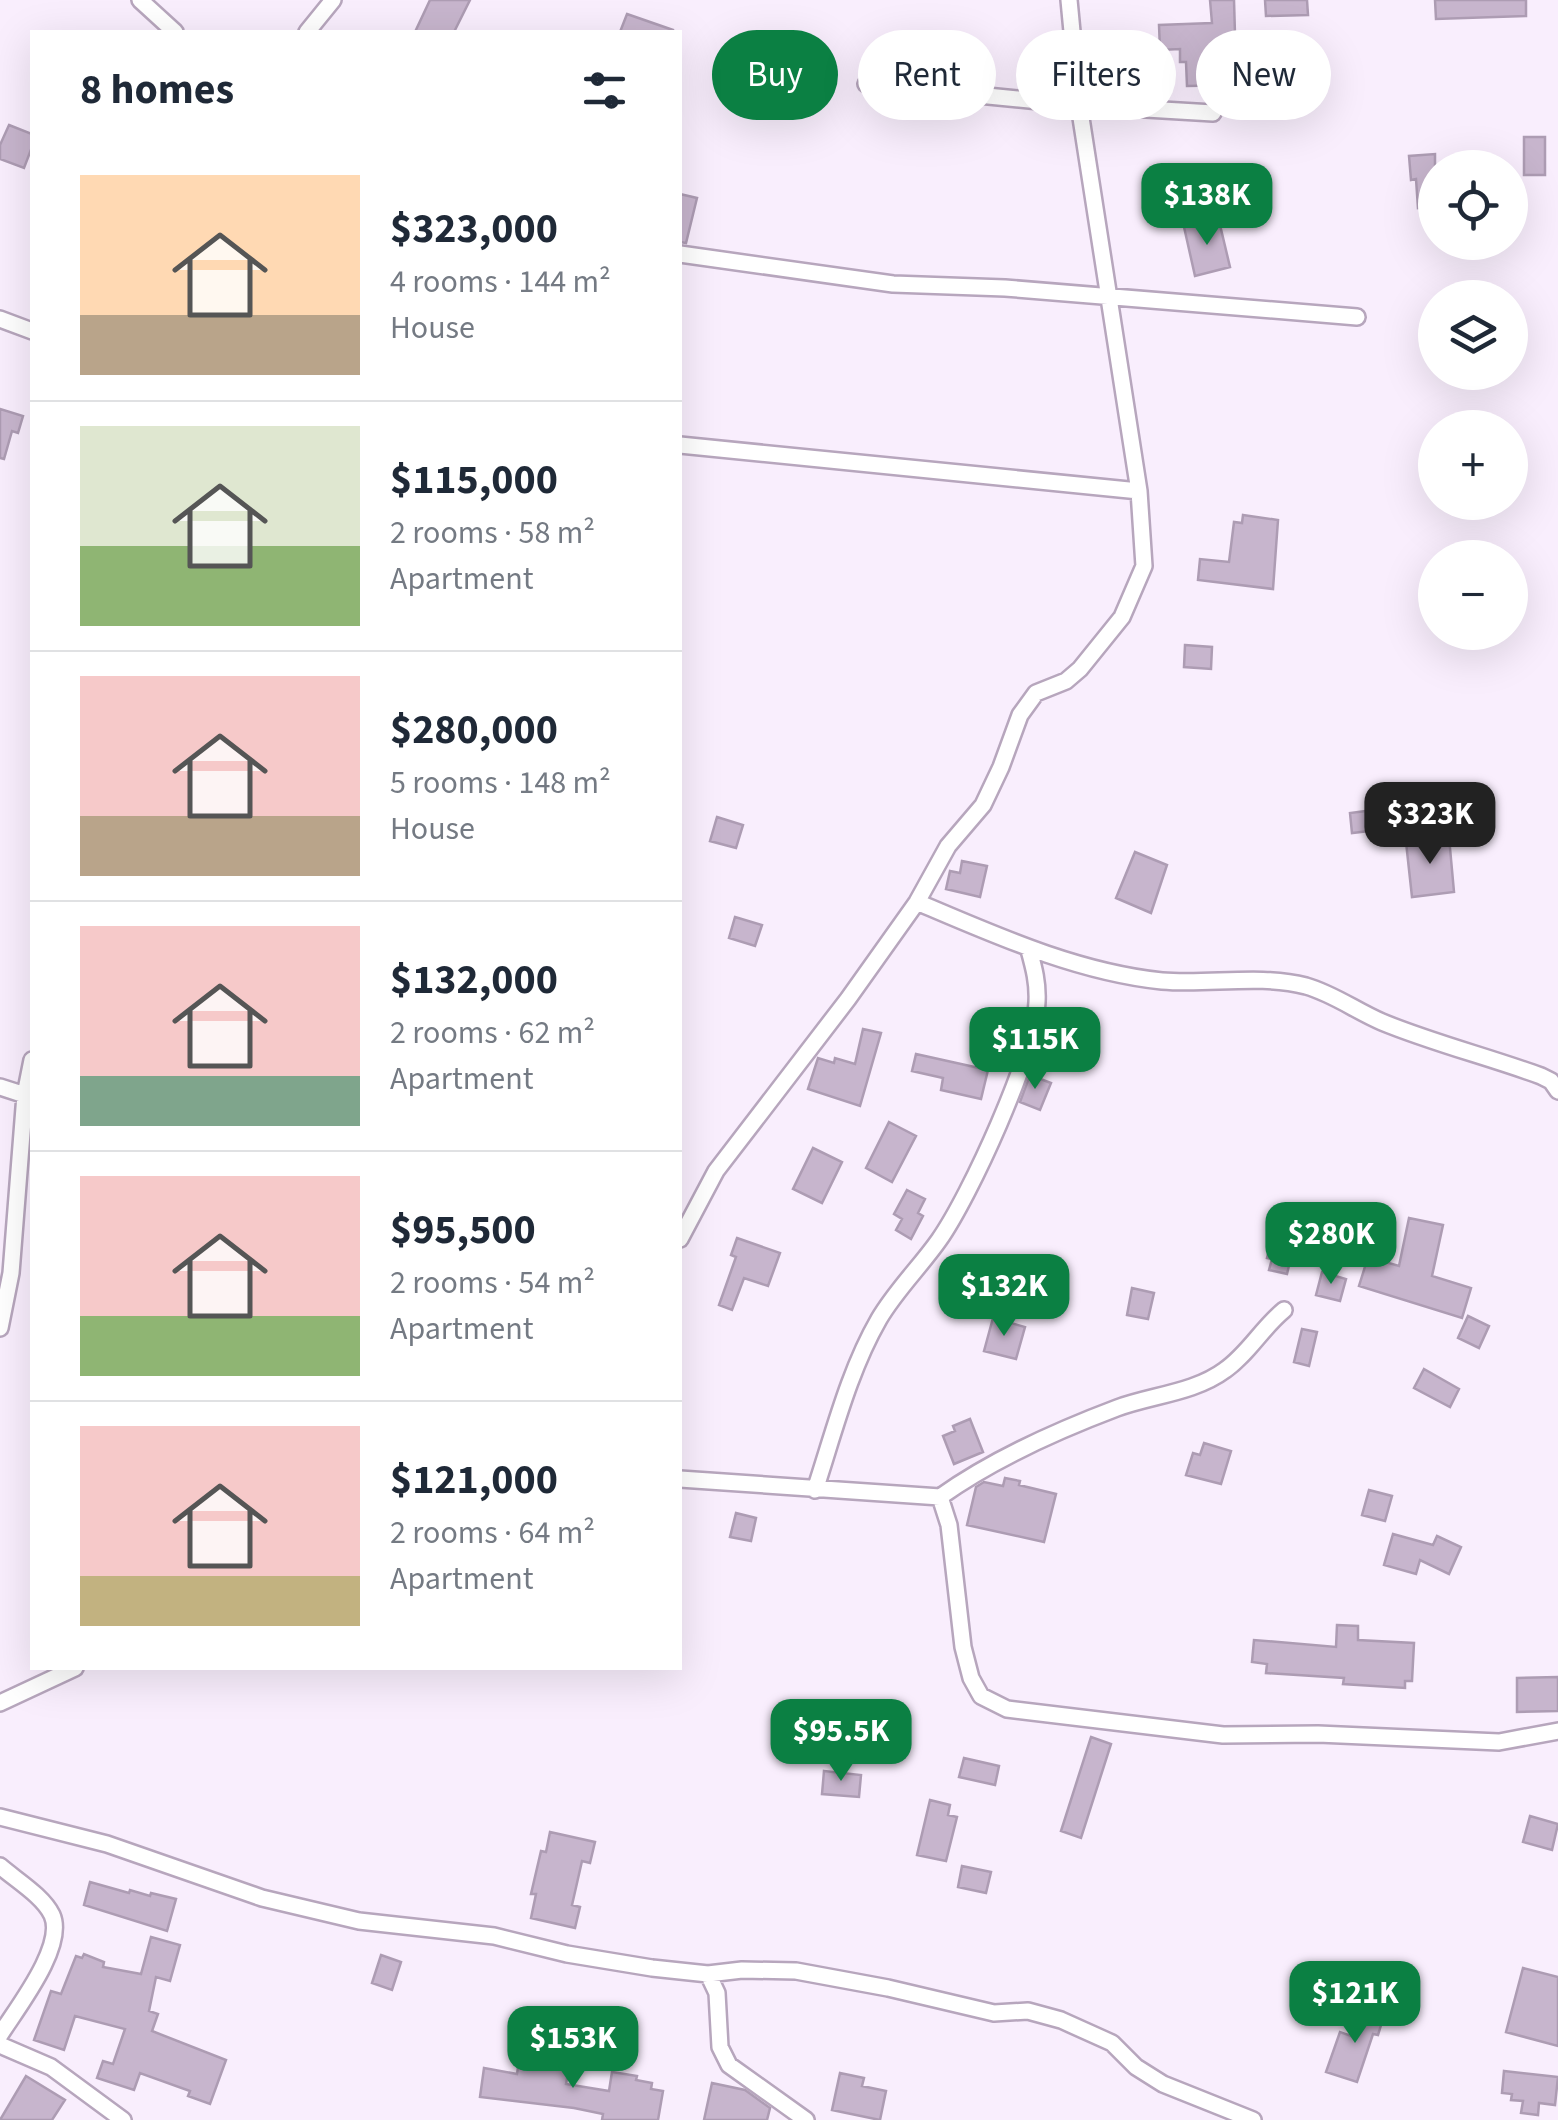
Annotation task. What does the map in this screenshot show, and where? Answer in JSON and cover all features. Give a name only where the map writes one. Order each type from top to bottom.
[{"type":"street","points":[[140,0],[173,30]]},
{"type":"street","points":[[309,30],[334,0]]},
{"type":"street","points":[[1069,0],[1072,30]]},
{"type":"street","points":[[682,1235],[716,1171],[917,902],[948,846],[990,793],[1020,715],[1036,693],[1080,669],[1122,617],[1144,566],[1138,491],[1082,120]]},
{"type":"street","points":[[682,254],[892,284],[1005,288],[1357,318]]},
{"type":"street","points":[[0,318],[30,330]]},
{"type":"street","points":[[682,445],[1138,491]]},
{"type":"street","points":[[917,902],[1029,950],[1165,981],[1261,981],[1304,986],[1329,994],[1382,1022],[1541,1076],[1558,1091]]},
{"type":"street","points":[[815,1490],[856,1365],[880,1318],[940,1240],[964,1200],[1006,1103],[1031,1037],[1038,1006],[1037,979],[1029,950]]},
{"type":"street","points":[[0,1328],[13,1256],[30,1070]]},
{"type":"street","points":[[0,1087],[25,1095]]},
{"type":"street","points":[[682,1479],[940,1497],[972,1474],[1044,1439],[1118,1408],[1188,1388],[1224,1371],[1264,1326],[1284,1310]]},
{"type":"street","points":[[940,1497],[949,1525],[963,1647],[971,1678],[981,1696],[1007,1709],[1224,1735],[1318,1734],[1498,1742],[1558,1732]]},
{"type":"street","points":[[0,1703],[71,1670]]},
{"type":"street","points":[[0,1817],[108,1844],[262,1898],[358,1920],[476,1933],[566,1954],[708,1974],[796,1971],[994,2013],[1028,2011],[1061,2020],[1112,2043],[1136,2067],[1163,2084],[1253,2120]]},
{"type":"street","points":[[0,1866],[46,1906],[54,1918],[55,1932],[44,1964],[0,2035]]},
{"type":"street","points":[[708,1974],[717,1993],[720,2048],[729,2065],[806,2120]]},
{"type":"street","points":[[0,2046],[51,2067],[123,2120]]},
{"type":"building","points":[[430,0],[470,0],[455,30],[416,30]]},
{"type":"building","points":[[1210,0],[1234,0],[1235,30],[1196,30],[1196,86],[1187,86],[1186,62],[1180,62],[1180,49],[1176,49],[1176,30],[1159,30],[1159,25],[1212,23]]},
{"type":"building","points":[[1265,0],[1307,0],[1308,15],[1266,16]]},
{"type":"building","points":[[1435,0],[1526,0],[1526,16],[1436,19]]},
{"type":"building","points":[[627,14],[673,30],[621,30]]},
{"type":"building","points":[[9,125],[30,133],[30,152],[24,168],[0,159],[0,145]]},
{"type":"building","points":[[1524,137],[1545,137],[1545,175],[1528,175],[1528,150],[1524,150]]},
{"type":"building","points":[[1418,155],[1418,208],[1416,179],[1411,180],[1409,156]]},
{"type":"building","points":[[682,194],[697,198],[686,243],[682,242]]},
{"type":"building","points":[[1210,220],[1212,227],[1220,225],[1230,267],[1195,276],[1184,227]]},
{"type":"building","points":[[0,409],[23,416],[18,433],[12,431],[4,459],[0,458]]},
{"type":"building","points":[[1243,515],[1278,520],[1273,589],[1198,580],[1200,559],[1229,562],[1234,522],[1242,523]]},
{"type":"building","points":[[1185,645],[1212,647],[1211,669],[1184,667]]},
{"type":"building","points":[[1385,812],[1387,829],[1352,833],[1350,813]]},
{"type":"building","points":[[717,817],[743,825],[736,848],[710,841]]},
{"type":"building","points":[[1449,837],[1454,892],[1412,897],[1406,842]]},
{"type":"building","points":[[1135,852],[1167,865],[1151,913],[1116,898]]},
{"type":"building","points":[[962,861],[987,866],[980,897],[946,889],[950,871],[960,873]]},
{"type":"building","points":[[735,917],[762,925],[755,946],[729,938]]},
{"type":"building","points":[[1056,1010],[1073,1017],[1063,1056],[1042,1048]]},
{"type":"building","points":[[863,1029],[881,1033],[860,1106],[808,1089],[818,1058],[855,1064]]},
{"type":"building","points":[[916,1054],[988,1070],[981,1099],[941,1090],[943,1078],[912,1071]]},
{"type":"building","points":[[1030,1075],[1051,1083],[1040,1110],[1020,1102]]},
{"type":"building","points":[[889,1122],[916,1136],[892,1182],[866,1168]]},
{"type":"building","points":[[813,1148],[842,1162],[822,1203],[793,1189]]},
{"type":"building","points":[[907,1190],[925,1199],[918,1213],[923,1216],[911,1239],[896,1230],[902,1219],[894,1214]]},
{"type":"building","points":[[1280,1206],[1302,1211],[1287,1274],[1269,1270],[1272,1259],[1267,1258]]},
{"type":"building","points":[[1409,1218],[1443,1225],[1432,1276],[1471,1288],[1462,1318],[1359,1286],[1368,1257],[1399,1266]]},
{"type":"building","points":[[737,1238],[780,1253],[768,1286],[744,1278],[732,1310],[719,1305],[736,1257],[731,1255]]},
{"type":"building","points":[[1322,1272],[1346,1279],[1340,1301],[1316,1295]]},
{"type":"building","points":[[1132,1288],[1154,1293],[1148,1319],[1127,1315]]},
{"type":"building","points":[[1468,1316],[1489,1326],[1479,1348],[1458,1338]]},
{"type":"building","points":[[993,1318],[1025,1327],[1016,1359],[984,1351]]},
{"type":"building","points":[[1302,1329],[1317,1332],[1309,1366],[1294,1362]]},
{"type":"building","points":[[1424,1369],[1459,1389],[1450,1407],[1414,1388]]},
{"type":"building","points":[[970,1419],[983,1452],[954,1464],[943,1436],[955,1431],[953,1426]]},
{"type":"building","points":[[1204,1443],[1231,1451],[1221,1484],[1186,1475],[1193,1453],[1200,1455]]},
{"type":"building","points":[[1005,1478],[1056,1494],[1044,1542],[967,1525],[976,1487],[984,1482],[1003,1486]]},
{"type":"building","points":[[1369,1490],[1392,1496],[1385,1521],[1362,1515]]},
{"type":"building","points":[[736,1513],[756,1518],[751,1541],[730,1537]]},
{"type":"building","points":[[1393,1534],[1433,1545],[1437,1536],[1461,1547],[1449,1574],[1420,1560],[1416,1574],[1384,1565]]},
{"type":"building","points":[[1337,1625],[1358,1626],[1358,1640],[1414,1643],[1412,1681],[1405,1681],[1405,1688],[1343,1684],[1344,1678],[1266,1673],[1267,1664],[1252,1662],[1254,1640],[1336,1647]]},
{"type":"building","points":[[1558,1677],[1558,1711],[1517,1712],[1517,1678]]},
{"type":"building","points":[[1091,1737],[1111,1744],[1081,1838],[1061,1831]]},
{"type":"building","points":[[964,1758],[999,1766],[995,1785],[959,1777]]},
{"type":"building","points":[[824,1771],[861,1775],[859,1797],[822,1794]]},
{"type":"building","points":[[930,1800],[950,1805],[948,1815],[957,1817],[946,1861],[917,1855]]},
{"type":"building","points":[[1530,1816],[1558,1824],[1552,1850],[1523,1842]]},
{"type":"building","points":[[550,1832],[595,1842],[590,1863],[582,1861],[572,1905],[580,1907],[575,1928],[531,1918],[536,1894],[531,1894],[541,1851],[546,1852]]},
{"type":"building","points":[[962,1866],[991,1872],[986,1893],[958,1887]]},
{"type":"building","points":[[90,1882],[129,1893],[130,1890],[176,1899],[167,1931],[84,1905]]},
{"type":"building","points":[[151,1937],[180,1945],[170,1981],[156,1977],[149,2011],[158,2014],[152,2031],[226,2060],[210,2104],[188,2096],[190,2091],[140,2073],[134,2090],[97,2078],[103,2061],[113,2064],[125,2029],[75,2016],[64,2050],[34,2040],[51,1991],[61,1994],[76,1956],[82,1958],[84,1954],[104,1962],[103,1967],[141,1974]]},
{"type":"building","points":[[381,1955],[401,1962],[392,1990],[372,1983]]},
{"type":"building","points":[[1523,1968],[1558,1977],[1558,2046],[1506,2032]]},
{"type":"building","points":[[1364,2005],[1385,2012],[1357,2082],[1326,2072],[1340,2032],[1354,2037]]},
{"type":"building","points":[[520,2054],[569,2067],[566,2084],[609,2091],[612,2072],[652,2083],[651,2089],[663,2091],[658,2120],[602,2120],[603,2114],[574,2108],[480,2097],[484,2068],[517,2074]]},
{"type":"building","points":[[1504,2071],[1558,2077],[1555,2105],[1539,2103],[1538,2115],[1521,2113],[1523,2101],[1511,2100],[1512,2094],[1502,2093]]},
{"type":"building","points":[[840,2073],[864,2078],[862,2086],[886,2091],[880,2120],[832,2110]]},
{"type":"building","points":[[26,2076],[65,2100],[52,2120],[0,2120]]},
{"type":"building","points":[[712,2083],[745,2090],[770,2108],[767,2120],[704,2120]]}]
